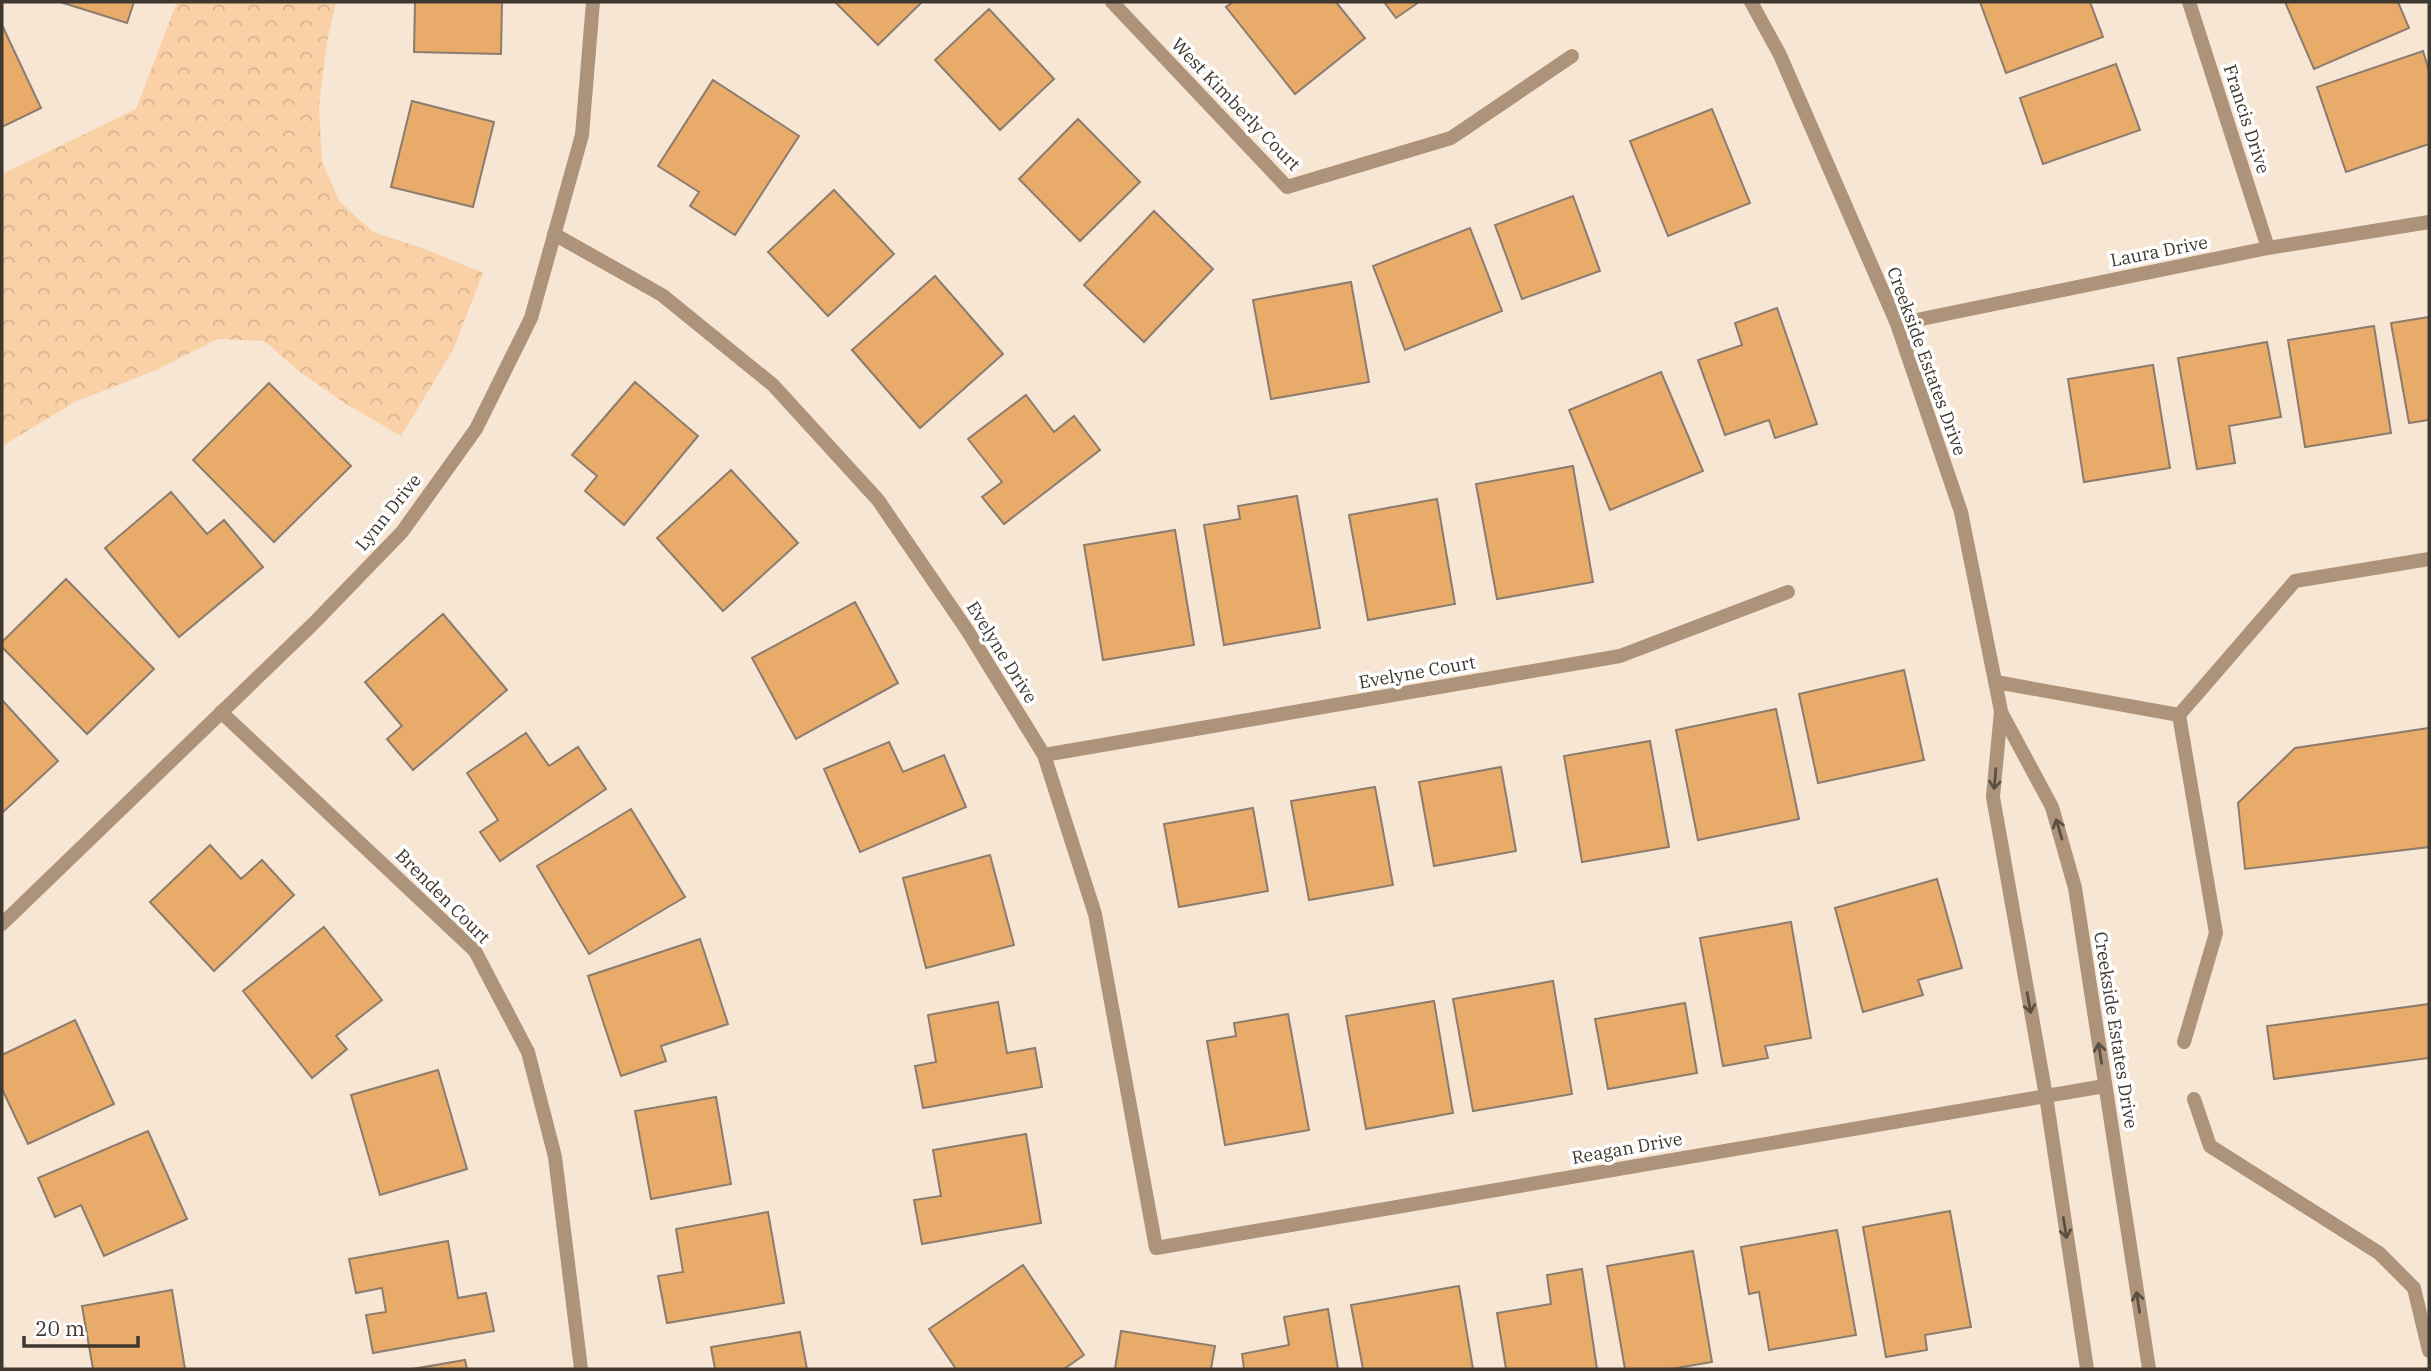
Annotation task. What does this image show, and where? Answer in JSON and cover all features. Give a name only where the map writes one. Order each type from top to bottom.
[{"type":"street","name":"Lynn Drive","points":[[2,924],[314,623],[402,532],[476,429],[531,318],[582,135],[593,2]]},
{"type":"street","name":"West Kimberly Court","points":[[1112,2],[1287,187],[1451,138],[1572,56]]},
{"type":"street","name":"Creekside Estates Drive","points":[[1751,2],[1780,54],[1896,324],[1961,512],[2001,711],[1993,797],[2046,1096],[2087,1369]]},
{"type":"street","name":"Francis Drive","points":[[2189,2],[2268,248]]},
{"type":"street","name":"Laura Drive","points":[[1896,324],[2268,248],[2429,222]]},
{"type":"street","name":"Evelyne Drive","points":[[554,234],[663,295],[773,385],[878,500],[967,630],[1044,755],[1095,914],[1156,1248]]},
{"type":"street","points":[[2179,715],[2295,581],[2429,559]]},
{"type":"street","name":"Evelyne Court","points":[[1044,755],[1620,656],[1788,592]]},
{"type":"street","points":[[1996,682],[2179,715]]},
{"type":"street","name":"Creekside Estates Drive","points":[[2001,711],[2052,807],[2072,877],[2148,1369]]},
{"type":"street","name":"Brenden Court","points":[[221,712],[475,951],[528,1052],[555,1157],[581,1369]]},
{"type":"street","points":[[2179,715],[2216,933],[2184,1042]]},
{"type":"street","name":"Reagan Drive","points":[[1156,1248],[2105,1086]]},
{"type":"street","points":[[2194,1099],[2210,1146],[2379,1253],[2414,1287],[2429,1351]]},
{"type":"green space","points":[[177,2],[336,2],[327,42],[319,105],[322,162],[340,202],[373,232],[425,249],[483,273],[453,350],[401,436],[346,404],[300,372],[264,341],[218,339],[156,370],[75,402],[2,446],[2,174],[136,109]]},
{"type":"building","points":[[60,2],[134,2],[127,23]]},
{"type":"building","points":[[415,2],[502,2],[501,54],[414,52]]},
{"type":"building","points":[[835,2],[922,2],[878,45]]},
{"type":"building","points":[[1233,2],[1336,2],[1365,38],[1295,94],[1226,7]]},
{"type":"building","points":[[1384,2],[1419,2],[1396,18]]},
{"type":"building","points":[[1980,2],[2090,2],[2103,37],[2006,73]]},
{"type":"building","points":[[2285,2],[2398,2],[2409,28],[2314,69]]},
{"type":"building","points":[[989,9],[1054,79],[1000,130],[935,60]]},
{"type":"building","points":[[2,25],[41,108],[2,127]]},
{"type":"building","points":[[2423,51],[2429,71],[2429,144],[2346,172],[2317,87]]},
{"type":"building","points":[[2116,64],[2140,130],[2043,164],[2020,98]]},
{"type":"building","points":[[713,80],[799,136],[735,235],[690,206],[699,192],[658,166]]},
{"type":"building","points":[[412,101],[494,122],[473,207],[391,187]]},
{"type":"building","points":[[1712,109],[1750,203],[1668,236],[1630,141]]},
{"type":"building","points":[[1078,119],[1140,182],[1080,241],[1019,179]]},
{"type":"building","points":[[834,190],[894,254],[828,316],[768,252]]},
{"type":"building","points":[[1573,196],[1600,271],[1522,299],[1495,225]]},
{"type":"building","points":[[1154,211],[1213,269],[1144,342],[1084,285]]},
{"type":"building","points":[[1470,228],[1502,311],[1405,350],[1373,266]]},
{"type":"building","points":[[935,276],[1003,354],[920,428],[852,350]]},
{"type":"building","points":[[1351,282],[1369,382],[1271,399],[1253,300]]},
{"type":"building","points":[[1777,308],[1817,424],[1775,438],[1769,420],[1725,435],[1698,360],[1742,345],[1735,323]]},
{"type":"building","points":[[2429,317],[2429,420],[2409,423],[2391,323]]},
{"type":"building","points":[[2374,326],[2391,433],[2305,447],[2288,340]]},
{"type":"building","points":[[2267,342],[2281,417],[2229,426],[2235,463],[2197,469],[2178,358]]},
{"type":"building","points":[[2153,365],[2170,468],[2084,482],[2068,379]]},
{"type":"building","points":[[1661,372],[1703,471],[1610,510],[1569,410]]},
{"type":"building","points":[[635,382],[698,436],[624,525],[585,491],[597,476],[572,455]]},
{"type":"building","points":[[269,383],[351,466],[274,542],[193,460]]},
{"type":"building","points":[[1026,395],[1054,432],[1074,416],[1100,450],[1004,524],[982,497],[1002,482],[968,439]]},
{"type":"building","points":[[1573,466],[1593,582],[1497,599],[1476,484]]},
{"type":"building","points":[[731,470],[798,543],[723,611],[657,538]]},
{"type":"building","points":[[171,492],[207,534],[224,520],[263,567],[179,637],[105,548]]},
{"type":"building","points":[[1297,496],[1320,628],[1224,645],[1204,525],[1240,519],[1238,506]]},
{"type":"building","points":[[1437,499],[1455,604],[1368,620],[1349,515]]},
{"type":"building","points":[[1175,530],[1194,645],[1103,660],[1084,545]]},
{"type":"building","points":[[66,579],[154,669],[87,734],[2,647],[2,642]]},
{"type":"building","points":[[855,602],[898,683],[796,739],[752,658]]},
{"type":"building","points":[[443,614],[507,690],[413,770],[387,739],[402,726],[365,682]]},
{"type":"building","points":[[1904,670],[1924,760],[1818,783],[1799,694]]},
{"type":"building","points":[[2,700],[58,761],[2,813]]},
{"type":"building","points":[[1776,709],[1799,819],[1698,840],[1676,730]]},
{"type":"building","points":[[2429,728],[2429,847],[2245,869],[2238,803],[2295,748]]},
{"type":"building","points":[[526,733],[549,766],[578,747],[606,789],[500,861],[480,832],[498,820],[467,773]]},
{"type":"building","points":[[1650,741],[1669,847],[1582,862],[1564,756]]},
{"type":"building","points":[[889,742],[903,772],[944,755],[966,807],[860,852],[824,769]]},
{"type":"building","points":[[1501,767],[1516,851],[1434,866],[1419,782]]},
{"type":"building","points":[[1375,787],[1393,885],[1309,900],[1291,801]]},
{"type":"building","points":[[1253,808],[1268,891],[1179,907],[1164,824]]},
{"type":"building","points":[[631,809],[685,897],[589,954],[537,866]]},
{"type":"building","points":[[210,845],[241,879],[262,860],[294,895],[214,971],[150,902]]},
{"type":"building","points":[[990,855],[1014,945],[926,968],[903,878]]},
{"type":"building","points":[[1937,879],[1962,968],[1918,980],[1923,995],[1863,1012],[1835,908]]},
{"type":"building","points":[[1791,922],[1811,1038],[1765,1046],[1768,1058],[1723,1066],[1700,938]]},
{"type":"building","points":[[324,927],[382,1000],[336,1036],[347,1049],[312,1078],[243,991]]},
{"type":"building","points":[[700,939],[728,1024],[661,1046],[666,1061],[621,1076],[588,976]]},
{"type":"building","points":[[1553,981],[1572,1094],[1473,1111],[1453,999]]},
{"type":"building","points":[[1434,1001],[1453,1113],[1366,1129],[1346,1016]]},
{"type":"building","points":[[998,1002],[1007,1053],[1035,1048],[1042,1087],[923,1108],[915,1066],[936,1062],[928,1015]]},
{"type":"building","points":[[1685,1003],[1697,1073],[1608,1089],[1595,1019]]},
{"type":"building","points":[[2429,1004],[2429,1058],[2274,1079],[2267,1026]]},
{"type":"building","points":[[1288,1014],[1309,1130],[1225,1145],[1207,1041],[1236,1036],[1234,1023]]},
{"type":"building","points":[[75,1020],[114,1104],[28,1144],[2,1089],[2,1055]]},
{"type":"building","points":[[438,1070],[467,1169],[380,1195],[351,1095]]},
{"type":"building","points":[[716,1097],[731,1184],[651,1199],[635,1111]]},
{"type":"building","points":[[148,1131],[187,1219],[104,1256],[81,1205],[55,1217],[38,1178]]},
{"type":"building","points":[[1026,1134],[1041,1223],[922,1244],[914,1200],[941,1196],[933,1150]]},
{"type":"building","points":[[1950,1211],[1971,1327],[1925,1335],[1927,1350],[1886,1357],[1863,1227]]},
{"type":"building","points":[[768,1212],[784,1303],[667,1323],[658,1276],[683,1272],[676,1229]]},
{"type":"building","points":[[1837,1230],[1856,1335],[1769,1350],[1759,1292],[1749,1294],[1741,1247]]},
{"type":"building","points":[[448,1241],[458,1298],[486,1293],[494,1331],[373,1353],[366,1315],[386,1312],[382,1288],[356,1293],[349,1259]]},
{"type":"building","points":[[1693,1251],[1712,1362],[1671,1369],[1625,1369],[1607,1266]]},
{"type":"building","points":[[1023,1265],[1084,1355],[1064,1369],[956,1369],[929,1329]]},
{"type":"building","points":[[1582,1269],[1597,1369],[1506,1369],[1497,1313],[1551,1304],[1547,1275]]},
{"type":"building","points":[[1459,1286],[1473,1369],[1363,1369],[1351,1305]]},
{"type":"building","points":[[172,1290],[185,1369],[93,1369],[82,1306]]},
{"type":"building","points":[[1328,1309],[1338,1369],[1244,1369],[1242,1354],[1289,1345],[1284,1317]]},
{"type":"building","points":[[1121,1331],[1215,1346],[1211,1369],[1115,1369]]},
{"type":"building","points":[[800,1332],[807,1369],[715,1369],[711,1347]]},
{"type":"building","points":[[465,1360],[467,1369],[412,1369]]}]
